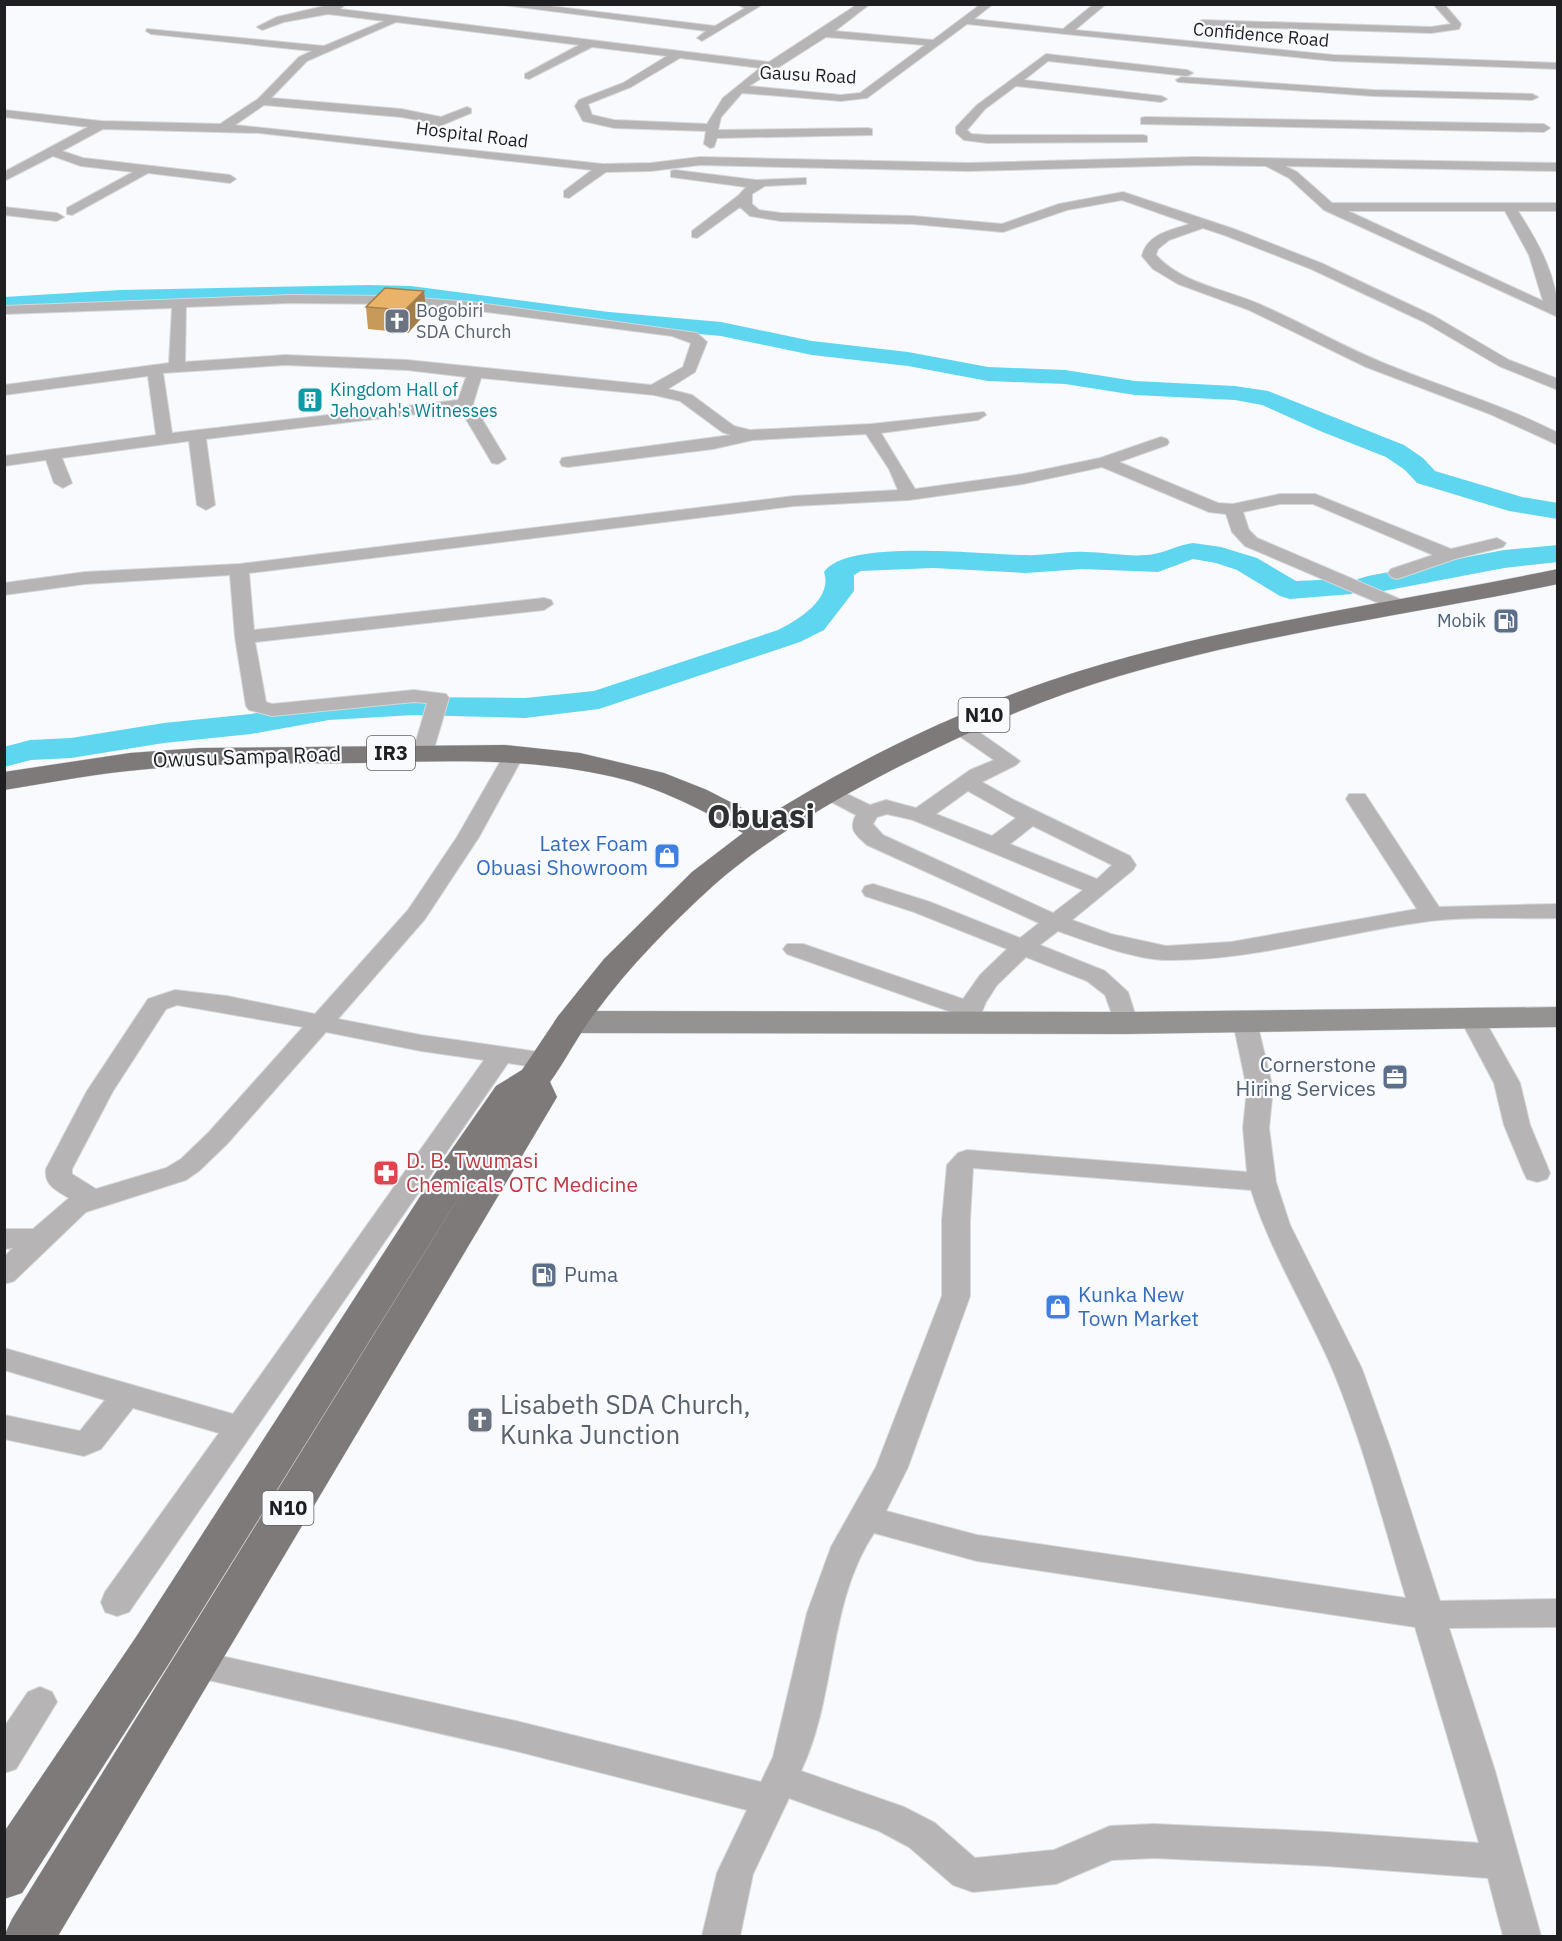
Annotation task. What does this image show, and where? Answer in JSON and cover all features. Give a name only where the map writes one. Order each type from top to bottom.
[{"type":"main road","name":"N10","points":[[4,1876],[159,1642],[447,1184],[516,1087],[527,1066],[571,1022],[643,939],[703,879],[764,832],[821,796],[958,727],[1046,693],[1146,663],[1268,634],[1557,576]]},
{"type":"main road","name":"Owusu Sampa Road","points":[[4,781],[149,760],[423,752],[514,755],[605,767],[653,779],[704,799],[764,832]]},
{"type":"main road","points":[[704,799],[762,804],[821,796]]},
{"type":"main road","points":[[703,879],[721,841],[722,831],[704,799]]},
{"type":"main road","name":"N10","points":[[30,1936],[539,1097],[527,1066]]},
{"type":"street","points":[[502,4],[716,29]]},
{"type":"street","points":[[741,4],[756,5]]},
{"type":"street","points":[[700,162],[724,103],[772,66],[865,4]]},
{"type":"street","name":"Gausu Road","points":[[740,89],[841,98],[863,96],[988,4]]},
{"type":"street","points":[[1101,4],[1046,57],[970,117],[960,130],[962,134],[997,140],[1143,139]]},
{"type":"street","points":[[1155,161],[1143,139],[1145,121],[1161,99],[1185,77],[1198,47],[1204,18],[1431,30],[1455,27],[1456,24],[1438,4]]},
{"type":"street","points":[[756,5],[627,85],[583,102],[581,106],[588,118],[614,124],[712,131],[868,132]]},
{"type":"street","points":[[262,27],[281,19],[336,7],[395,20],[772,66]]},
{"type":"street","points":[[224,127],[262,102],[303,59],[395,20]]},
{"type":"street","name":"Confidence Road","points":[[964,21],[1198,47],[1386,62],[1557,66]]},
{"type":"street","points":[[1372,27],[1386,62]]},
{"type":"street","points":[[151,31],[322,49]]},
{"type":"street","points":[[822,33],[935,43]]},
{"type":"street","points":[[529,76],[588,44]]},
{"type":"street","points":[[1046,57],[1185,77],[1363,92],[1540,118]]},
{"type":"street","points":[[1512,66],[1540,118]]},
{"type":"street","points":[[1015,82],[1161,99]]},
{"type":"street","points":[[262,102],[401,113],[443,121]]},
{"type":"street","points":[[382,143],[467,111]]},
{"type":"street","name":"Hospital Road","points":[[4,113],[101,125],[224,127],[603,168],[651,167],[700,162],[904,166]]},
{"type":"street","points":[[1145,121],[1403,132],[1540,118]]},
{"type":"street","points":[[4,177],[101,125]]},
{"type":"street","points":[[54,152],[81,162],[230,179]]},
{"type":"street","points":[[842,179],[899,171],[904,166],[1155,161],[1422,160],[1557,167]]},
{"type":"street","points":[[1263,162],[1293,175],[1329,207],[1555,311]]},
{"type":"street","points":[[651,167],[687,176],[756,184]]},
{"type":"street","points":[[569,194],[603,168]]},
{"type":"street","points":[[72,211],[145,170]]},
{"type":"street","points":[[697,234],[744,197],[748,188],[756,184],[771,181],[818,181]]},
{"type":"street","points":[[744,197],[747,208],[755,213],[774,216],[913,220],[1003,228],[1064,207],[1124,196],[1251,239],[1316,266],[1429,318],[1525,374],[1557,385]]},
{"type":"street","points":[[1508,206],[1532,243],[1546,276],[1555,311]]},
{"type":"street","points":[[1329,207],[1557,207]]},
{"type":"street","points":[[4,211],[57,217]]},
{"type":"street","points":[[1203,224],[1156,242],[1151,247],[1149,256],[1155,265],[1177,277],[1252,306],[1346,352],[1517,419],[1557,440]]},
{"type":"street","points":[[4,310],[290,299],[391,300],[471,306],[544,318],[672,332],[698,339],[690,369],[654,390]]},
{"type":"street","points":[[177,366],[179,304]]},
{"type":"street","points":[[4,390],[155,371],[177,366],[285,360],[407,364],[475,373],[654,390],[686,398],[728,429],[750,435]]},
{"type":"street","points":[[155,371],[165,439]]},
{"type":"street","points":[[475,373],[465,404],[498,459]]},
{"type":"street","points":[[4,461],[165,439],[465,404]]},
{"type":"street","points":[[568,462],[713,444],[750,435],[871,429],[978,415]]},
{"type":"street","points":[[871,429],[897,469],[909,495]]},
{"type":"street","points":[[197,436],[206,505]]},
{"type":"street","points":[[4,589],[85,578],[239,569],[451,541],[643,521],[741,506],[852,496],[909,495],[1023,479],[1104,462],[1161,442]]},
{"type":"street","points":[[52,454],[63,483]]},
{"type":"street","points":[[1104,462],[1215,508],[1233,509],[1280,499],[1315,499],[1449,555]]},
{"type":"street","points":[[1233,509],[1241,532],[1251,542],[1402,608]]},
{"type":"street","points":[[1397,573],[1449,555],[1497,543]]},
{"type":"street","points":[[239,569],[245,637],[256,706],[266,710],[331,706],[414,696],[439,698],[423,752]]},
{"type":"street","points":[[245,637],[544,604]]},
{"type":"street","points":[[920,815],[968,782],[1009,761],[958,727]]},
{"type":"street","points":[[4,1274],[76,1205],[161,1180],[190,1165],[218,1138],[417,914],[468,837],[514,755]]},
{"type":"street","points":[[967,1016],[992,974],[1099,888],[1125,863],[968,782]]},
{"type":"street","points":[[821,796],[868,813],[886,807],[920,815],[1099,888]]},
{"type":"street","points":[[1357,800],[1380,832],[1403,875],[1432,914]]},
{"type":"street","points":[[868,813],[862,824],[863,829],[875,840],[1057,922],[1105,940],[1179,954],[1232,949],[1333,929],[1432,914],[1557,911]]},
{"type":"street","points":[[994,845],[1032,817]]},
{"type":"street","points":[[873,891],[1025,948],[1109,984],[1116,992],[1126,1023]]},
{"type":"street","points":[[795,949],[967,1016]]},
{"type":"street","points":[[91,1199],[63,1184],[58,1178],[58,1169],[100,1091],[157,1004],[175,997],[227,1004],[527,1066],[239,1427],[117,1602]]},
{"type":"street","points":[[571,1022],[967,1016],[1126,1023],[1557,1017]]},
{"type":"street","points":[[1472,1019],[1507,1083],[1517,1125],[1537,1173]]},
{"type":"street","points":[[1245,1022],[1260,1089],[1256,1128],[1262,1182],[1276,1225],[1347,1369],[1429,1615],[1522,1936]]},
{"type":"street","points":[[721,1936],[735,1873],[790,1758],[824,1613],[847,1547],[866,1518],[892,1467],[956,1296],[956,1220],[960,1165],[967,1159],[1262,1182]]},
{"type":"street","points":[[4,1239],[40,1238]]},
{"type":"street","points":[[4,1359],[239,1427]]},
{"type":"street","points":[[4,1427],[84,1444],[90,1441],[126,1395]]},
{"type":"street","points":[[866,1518],[977,1548],[1429,1615],[1557,1613]]},
{"type":"street","points":[[194,1664],[516,1736],[774,1790],[891,1819],[922,1834],[966,1873],[973,1875],[1056,1867],[1110,1843],[1154,1841],[1327,1849],[1502,1862]]},
{"type":"street","points":[[4,1758],[40,1702]]},
{"type":"building","points":[[385,288],[424,291],[405,310],[366,307]]},
{"type":"waterway","points":[[4,304],[120,297],[411,293],[609,319],[721,329],[812,348],[908,359],[988,374],[1065,377],[1135,388],[1235,393],[1268,398],[1329,426],[1395,451],[1414,464],[1426,477],[1519,505],[1558,511]]},
{"type":"waterway","points":[[4,757],[30,750],[71,748],[164,733],[251,724],[329,710],[414,706],[525,708],[599,700],[732,653],[789,636],[813,624],[839,591],[841,580],[838,572],[855,563],[933,559],[1026,564],[1082,560],[1158,563],[1180,553],[1193,551],[1221,555],[1247,564],[1290,590],[1342,588]]},
{"type":"waterway","points":[[1368,585],[1504,559],[1558,553]]},
{"type":"place","name":"Bogobiri SDA Church","points":[[397,321]]},
{"type":"place","name":"Kingdom Hall of Jehovah's Witnesses","points":[[310,400]]},
{"type":"place","name":"Mobik","points":[[1506,621]]},
{"type":"place","name":"Latex Foam Obuasi Showroom","points":[[667,856]]},
{"type":"place","name":"Cornerstone Hiring Services","points":[[1395,1077]]},
{"type":"place","name":"D. B. Twumasi Chemicals OTC Medicine","points":[[386,1173]]},
{"type":"place","name":"Puma","points":[[544,1275]]},
{"type":"place","name":"Kunka New Town Market","points":[[1058,1307]]},
{"type":"place","name":"Lisabeth SDA Church, Kunka Junction","points":[[480,1420]]},
{"type":"district","name":"Obuasi","points":[[761,816]]}]
